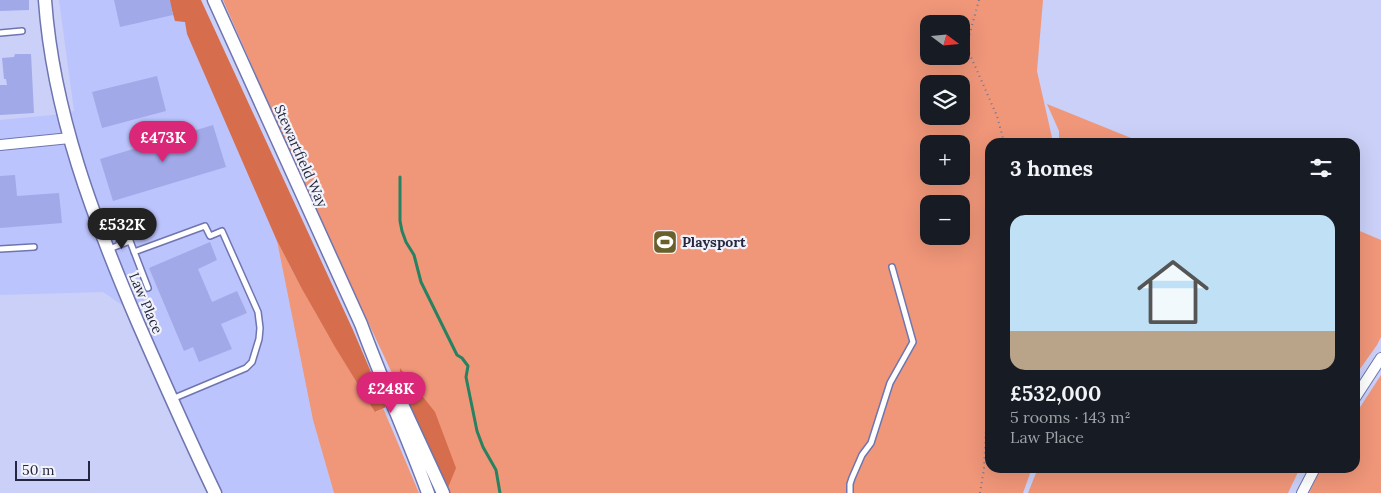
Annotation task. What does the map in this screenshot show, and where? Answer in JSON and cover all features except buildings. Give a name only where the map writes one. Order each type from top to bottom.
[{"type":"street","name":"Law Place","points":[[45,0],[52,59],[70,138],[171,399],[215,493]]},
{"type":"street","name":"Stewartfield Way","points":[[214,0],[361,324],[394,387],[443,493]]},
{"type":"street","points":[[0,145],[70,138]]},
{"type":"street","name":"Stewartfield Way","points":[[361,324],[428,493]]},
{"type":"street","points":[[1360,390],[1381,358]]},
{"type":"street","points":[[1302,493],[1312,473]]},
{"type":"lane","points":[[0,33],[22,31]]},
{"type":"lane","points":[[113,248],[130,219]]},
{"type":"lane","points":[[134,252],[205,226],[210,236],[222,231],[258,312],[259,339],[252,362],[246,368],[171,399]]},
{"type":"lane","points":[[113,248],[130,241],[148,288]]},
{"type":"lane","points":[[0,249],[34,247]]},
{"type":"lane","points":[[850,493],[852,478],[862,455],[871,443],[890,383],[912,347],[913,342],[892,267]]},
{"type":"path","points":[[979,0],[967,48],[997,116],[1003,138]]},
{"type":"path","points":[[980,493],[985,448]]},
{"type":"shaded area","points":[[59,0],[177,0],[277,241],[313,420],[334,493],[221,493],[144,320],[103,292],[0,295],[0,120],[74,111]]},
{"type":"shaded area","points":[[169,0],[201,0],[353,330],[386,407],[375,412],[302,289],[277,241],[187,34],[185,22],[175,21]]},
{"type":"shaded area","name":"Playsport","points":[[223,0],[1043,0],[1037,71],[1052,138],[985,138],[985,473],[1030,473],[1023,493],[448,493],[401,369],[399,388],[314,207]]},
{"type":"shaded area","points":[[1047,104],[1131,138],[1059,138],[1059,131]]},
{"type":"shaded area","points":[[1360,231],[1381,240],[1381,337],[1360,369]]},
{"type":"shaded area","points":[[277,241],[312,306],[376,412],[383,408],[419,493],[334,493],[313,420]]},
{"type":"shaded area","points":[[400,368],[435,412],[456,468],[447,490],[399,388]]},
{"type":"shaded area","points":[[1381,375],[1381,493],[1309,493],[1319,473],[1360,473],[1360,407]]},
{"type":"shaded area","points":[[1036,473],[1298,473],[1288,493],[1028,493]]},
{"type":"waterway","points":[[400,177],[400,221],[402,231],[414,255],[421,282],[457,355],[468,366],[466,377],[477,431],[483,447],[496,470],[500,493]]},
{"type":"place","name":"Playsport","points":[[665,242]]}]
